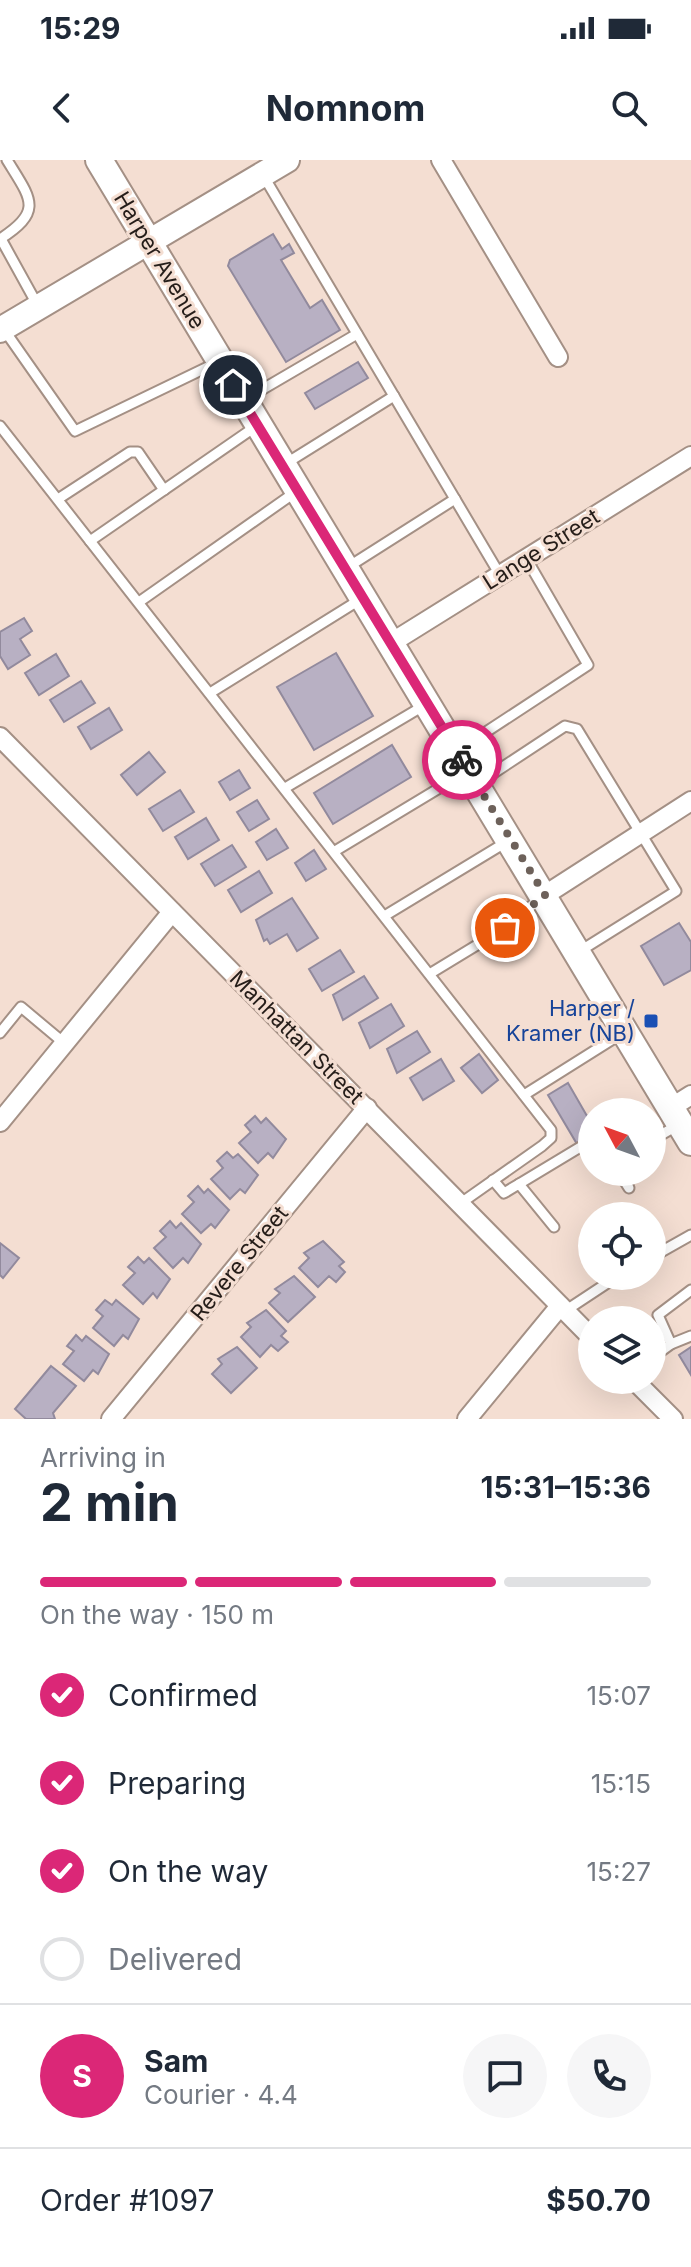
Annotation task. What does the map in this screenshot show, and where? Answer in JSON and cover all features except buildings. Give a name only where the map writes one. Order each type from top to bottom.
[{"type":"main road","name":"Harper Avenue","points":[[99,160],[151,241],[297,491],[545,895],[624,1032],[684,1117]]},
{"type":"street","points":[[1,329],[287,160]]},
{"type":"street","points":[[441,160],[558,357]]},
{"type":"street","name":"Lange Street","points":[[391,643],[691,456]]},
{"type":"street","name":"Manhattan Street","points":[[0,737],[578,1324]]},
{"type":"street","points":[[545,895],[691,801]]},
{"type":"street","points":[[0,1122],[172,912]]},
{"type":"street","name":"Revere Street","points":[[111,1419],[367,1108]]},
{"type":"street","points":[[467,1419],[562,1308]]},
{"type":"street","points":[[648,1394],[673,1419]]},
{"type":"lane","points":[[7,160],[28,195],[30,208],[23,225],[1,239],[38,306]]},
{"type":"lane","points":[[262,175],[500,575]]},
{"type":"lane","points":[[1,329],[75,431],[177,385],[220,361]]},
{"type":"lane","points":[[243,401],[357,334]]},
{"type":"lane","points":[[282,465],[394,396]]},
{"type":"lane","points":[[90,541],[258,425]]},
{"type":"lane","points":[[0,426],[386,915],[551,1130],[551,1138],[461,1203]]},
{"type":"lane","points":[[58,499],[130,452],[138,452],[164,490]]},
{"type":"lane","points":[[139,602],[297,491]]},
{"type":"lane","points":[[346,568],[455,499]]},
{"type":"lane","points":[[467,769],[588,665],[526,558]]},
{"type":"lane","points":[[210,693],[364,597]]},
{"type":"lane","points":[[285,788],[427,703]]},
{"type":"lane","points":[[335,851],[467,769],[565,726],[577,729],[676,891],[578,952]]},
{"type":"lane","points":[[386,915],[511,840]]},
{"type":"lane","points":[[431,973],[505,928],[545,895]]},
{"type":"lane","points":[[0,1033],[21,1007],[64,1043]]},
{"type":"lane","points":[[524,1095],[624,1032]]},
{"type":"lane","points":[[666,1130],[684,1117]]},
{"type":"lane","points":[[493,1180],[504,1193],[578,1148]]},
{"type":"lane","points":[[519,1184],[554,1227]]},
{"type":"lane","points":[[666,1249],[691,1235]]},
{"type":"lane","points":[[562,1308],[594,1290]]},
{"type":"lane","points":[[671,1344],[658,1315],[691,1290]]},
{"type":"lane","points":[[666,1348],[691,1336]]},
{"type":"way so far","points":[[462,760],[545,895],[505,928]]},
{"type":"place","name":"Harper / Kramer (NB)","points":[[651,1021]]},
{"type":"route","points":[[233,385],[462,760]]}]
